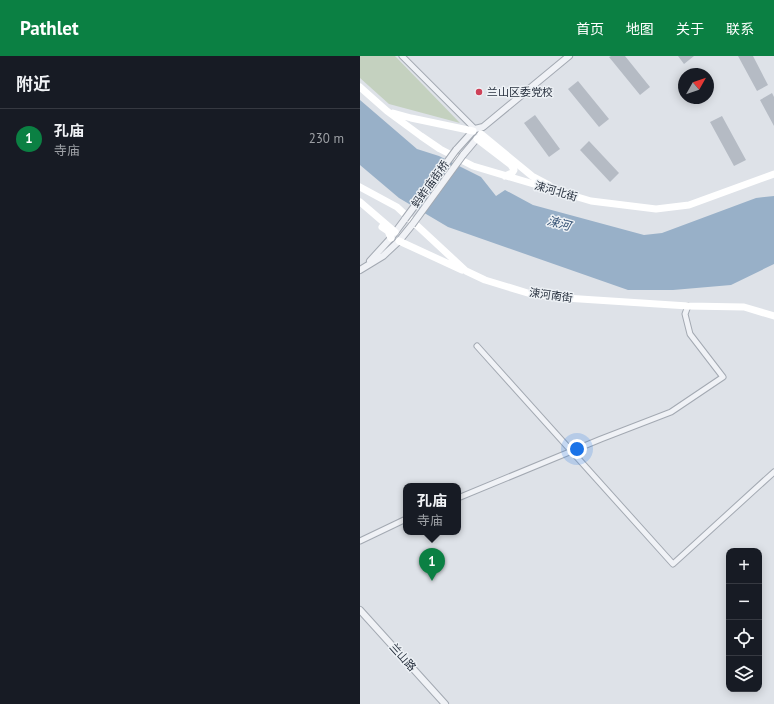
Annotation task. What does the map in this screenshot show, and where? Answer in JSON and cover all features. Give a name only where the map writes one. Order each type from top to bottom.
[{"type":"main road","name":"涑河北街","points":[[360,88],[387,111],[421,136],[440,149],[473,166],[591,201],[656,209],[689,205],[774,174]]},
{"type":"main road","points":[[387,111],[411,118],[472,131]]},
{"type":"main road","points":[[421,136],[417,129],[418,124],[423,123],[472,131]]},
{"type":"main road","points":[[480,133],[514,170],[512,173],[505,176]]},
{"type":"main road","points":[[480,133],[532,176],[559,192]]},
{"type":"main road","name":"涑河南街","points":[[361,189],[397,207],[466,271],[485,280],[531,294],[565,298],[688,306],[744,307],[774,316]]},
{"type":"main road","points":[[360,202],[393,235]]},
{"type":"main road","points":[[360,206],[393,235]]},
{"type":"main road","points":[[400,239],[436,255],[440,253],[441,247]]},
{"type":"main road","points":[[400,239],[485,280]]},
{"type":"street","points":[[402,56],[472,131],[480,133]]},
{"type":"street","points":[[363,268],[383,256],[400,239],[480,133],[570,56]]},
{"type":"street","name":"蚂蚱庙街桥","points":[[363,268],[393,235],[456,150],[472,131]]},
{"type":"street","points":[[461,497],[571,451],[672,412],[723,377],[690,334],[685,314],[688,306]]},
{"type":"street","points":[[477,346],[673,564],[774,472]]},
{"type":"street","points":[[360,541],[403,520]]},
{"type":"street","name":"兰山路","points":[[360,610],[445,704]]},
{"type":"green space","points":[[360,56],[395,56],[460,123],[389,104],[360,78]]},
{"type":"water","name":"涑河","points":[[360,100],[417,149],[439,156],[481,177],[496,196],[505,190],[533,205],[644,235],[662,233],[756,198],[774,196],[774,264],[731,285],[673,290],[628,290],[448,227],[399,198],[360,165]]},
{"type":"building","points":[[625,56],[650,87],[640,95],[609,57]]},
{"type":"building","points":[[678,56],[694,56],[684,64]]},
{"type":"building","points":[[738,56],[753,56],[768,85],[757,91]]},
{"type":"building","points":[[578,81],[609,119],[599,127],[568,89]]},
{"type":"building","points":[[772,93],[774,97],[774,126],[760,100]]},
{"type":"building","points":[[535,115],[560,149],[549,157],[524,123]]},
{"type":"building","points":[[722,116],[746,160],[734,166],[710,122]]},
{"type":"building","points":[[589,141],[619,173],[610,182],[580,150]]},
{"type":"place","name":"兰山区委党校","points":[[479,92]]},
{"type":"place","name":"孔庙","points":[[432,581]]}]
